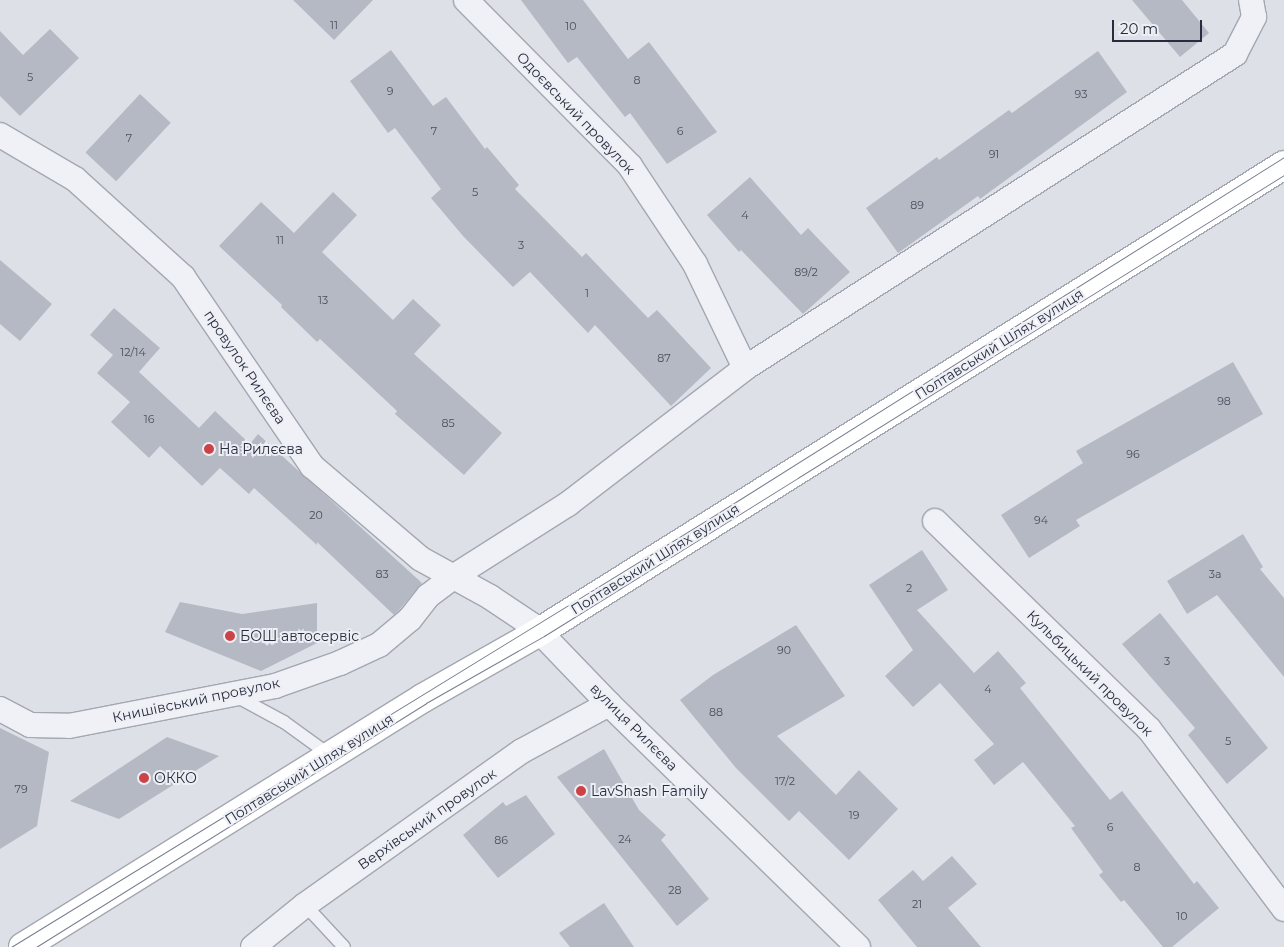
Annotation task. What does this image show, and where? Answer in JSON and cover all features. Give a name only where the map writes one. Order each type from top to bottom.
[{"type":"main road","name":"Полтавський Шлях вулиця","points":[[23,947],[423,698],[539,632],[1284,165]]},
{"type":"street","name":"Одоєвський провулок","points":[[466,0],[630,166],[696,264],[746,368]]},
{"type":"street","name":"Книшівський провулок","points":[[0,708],[30,725],[69,726],[275,686],[340,663],[379,645],[410,619],[428,596],[453,577],[568,504],[746,368],[1235,54],[1254,17],[1251,0]]},
{"type":"street","name":"провулок Рилєєва","points":[[0,135],[74,179],[183,277],[312,466],[421,559],[490,597],[539,632]]},
{"type":"street","name":"Кульбицький провулок","points":[[934,521],[1149,729],[1284,909]]},
{"type":"street","name":"вулиця Рилєєва","points":[[539,632],[609,704],[858,947]]},
{"type":"street","name":"Верхівський провулок","points":[[253,947],[305,905],[522,751],[609,704]]},
{"type":"lane","points":[[234,695],[284,722],[331,756]]},
{"type":"lane","points":[[305,905],[344,947]]},
{"type":"building","points":[[293,0],[373,0],[334,40]]},
{"type":"building","points":[[521,0],[583,0],[628,59],[649,42],[717,132],[667,164],[630,113],[625,117],[577,57],[568,63]]},
{"type":"building","points":[[1132,0],[1182,0],[1209,33],[1180,57]]},
{"type":"building","points":[[50,29],[79,58],[20,116],[0,96],[0,31],[23,55]]},
{"type":"building","points":[[391,50],[433,106],[446,97],[485,149],[487,147],[519,185],[515,189],[582,257],[586,253],[648,318],[657,310],[711,368],[671,406],[595,325],[588,333],[530,272],[513,287],[463,236],[431,198],[441,189],[395,128],[388,133],[350,81]]},
{"type":"building","points":[[1098,51],[1127,92],[980,199],[978,196],[898,253],[866,208],[937,157],[939,160],[1009,110],[1012,113]]},
{"type":"building","points":[[140,94],[171,123],[116,181],[85,153]]},
{"type":"building","points":[[750,177],[801,235],[808,228],[850,272],[803,314],[741,250],[739,252],[707,215]]},
{"type":"building","points":[[333,192],[357,215],[322,252],[393,320],[413,299],[441,325],[414,354],[502,433],[464,475],[395,414],[397,411],[320,339],[317,342],[281,307],[282,305],[219,246],[261,202],[294,233]]},
{"type":"building","points":[[0,260],[52,304],[20,341],[0,324]]},
{"type":"building","points":[[114,308],[160,348],[139,372],[199,428],[215,411],[250,444],[258,434],[422,583],[394,615],[317,542],[317,545],[254,488],[249,494],[220,468],[202,486],[160,446],[149,458],[111,422],[130,402],[97,373],[113,355],[90,335]]},
{"type":"building","points":[[1233,362],[1263,414],[1076,520],[1080,526],[1029,558],[1001,515],[1083,463],[1076,451]]},
{"type":"building","points":[[1243,534],[1263,567],[1260,569],[1284,598],[1284,677],[1217,595],[1187,614],[1167,581]]},
{"type":"building","points":[[922,550],[948,590],[917,610],[974,673],[998,651],[1026,683],[1020,688],[1110,800],[1122,791],[1194,884],[1197,881],[1219,908],[1172,947],[1163,947],[1124,900],[1121,902],[1099,875],[1103,872],[1071,828],[1075,826],[1023,762],[994,785],[974,760],[994,744],[940,683],[913,707],[885,676],[913,650],[869,585]]},
{"type":"building","points":[[180,602],[242,614],[317,603],[317,643],[261,671],[165,632]]},
{"type":"building","points":[[1160,613],[1268,748],[1227,784],[1188,735],[1195,728],[1122,644]]},
{"type":"building","points":[[796,625],[845,696],[777,736],[836,795],[859,770],[898,809],[849,860],[799,811],[789,821],[736,768],[680,700],[713,675]]},
{"type":"building","points":[[0,728],[49,752],[37,826],[0,849]]},
{"type":"building","name":"ОККО","points":[[167,737],[219,756],[119,819],[70,801]]},
{"type":"building","points":[[604,749],[639,810],[666,835],[661,840],[709,899],[677,926],[557,777]]},
{"type":"building","points":[[526,795],[555,834],[498,878],[463,835],[503,802],[506,806]]},
{"type":"building","points":[[952,856],[977,884],[948,908],[981,947],[917,947],[878,900],[913,870],[923,881]]},
{"type":"building","points":[[604,903],[634,947],[570,947],[559,933]]},
{"type":"tram line","points":[[11,947],[707,520],[1284,157]]},
{"type":"tram line","points":[[36,947],[426,703],[544,636],[1284,175]]},
{"type":"place","name":"На Рилєєва","points":[[209,449]]},
{"type":"place","name":"БОШ автосервіс","points":[[230,636]]},
{"type":"place","name":"ОККО","points":[[144,778]]},
{"type":"place","name":"LavShash Family","points":[[581,791]]}]
